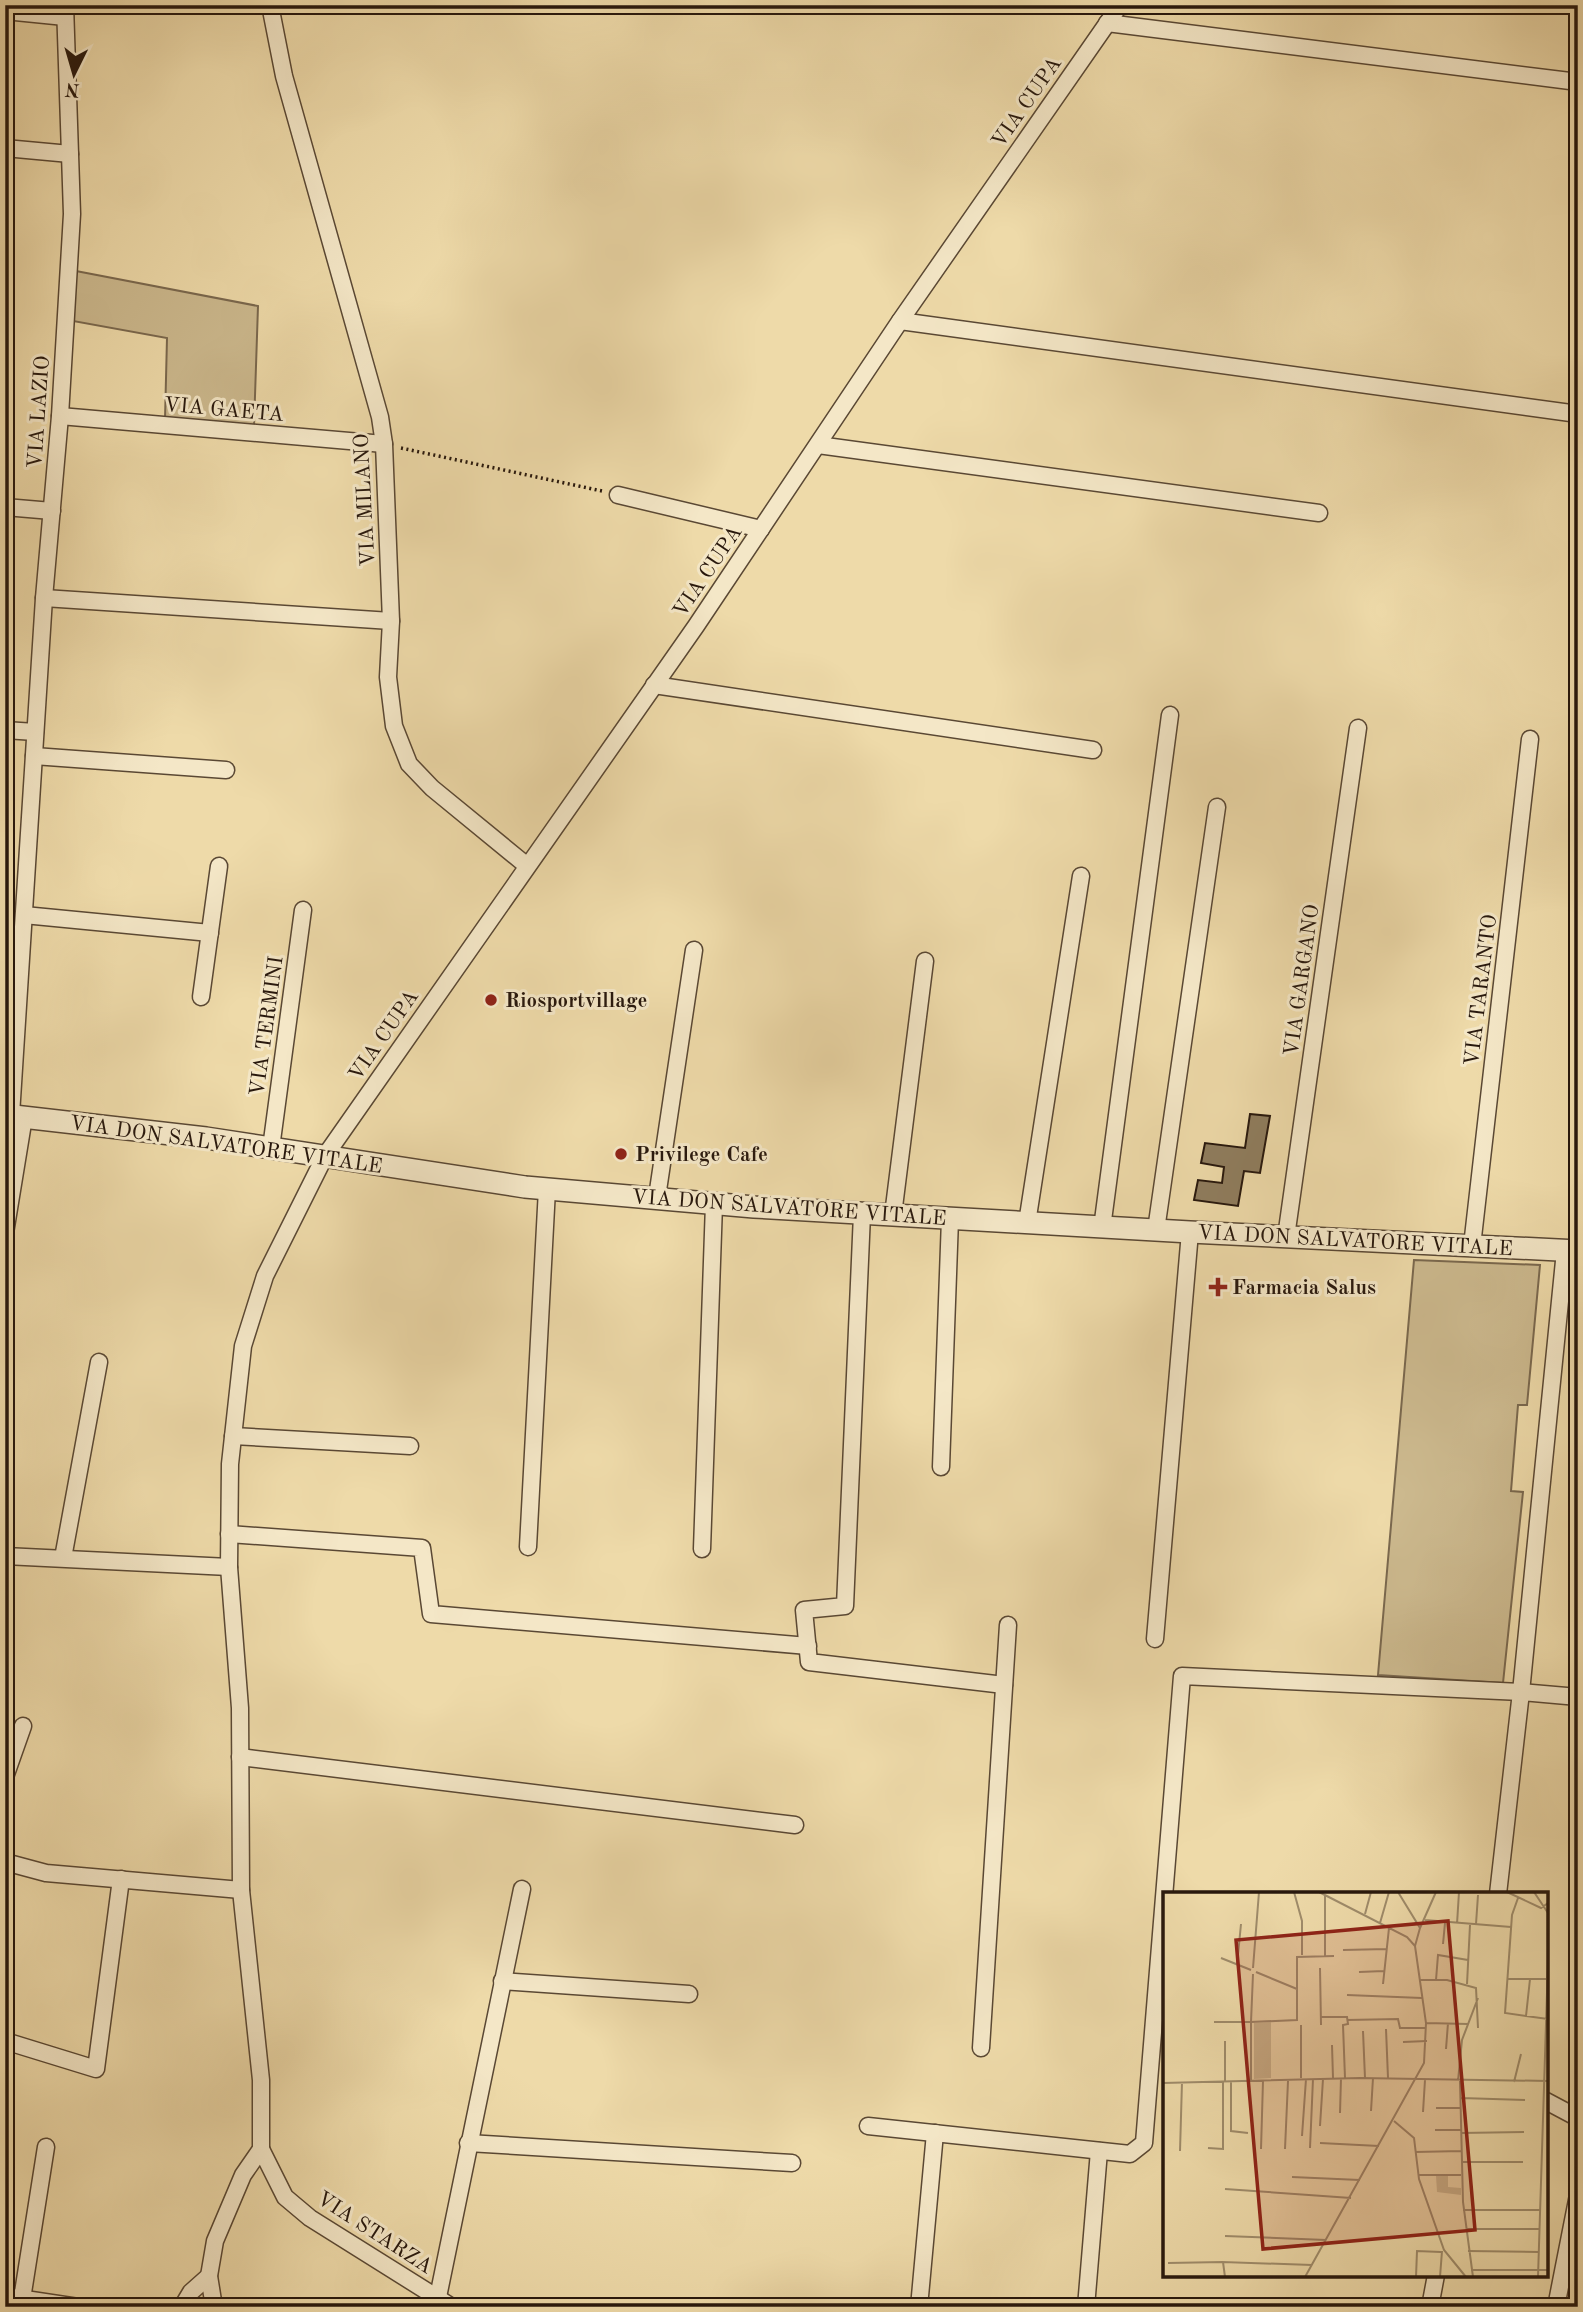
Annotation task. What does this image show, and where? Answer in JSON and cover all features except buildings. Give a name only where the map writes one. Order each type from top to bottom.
[{"type":"street","name":"VIA MILANO","points":[[270,5],[284,76],[380,416],[384,444],[391,621],[388,700],[394,726],[409,764],[432,788],[527,865]]},
{"type":"street","name":"VIA CUPA","points":[[261,2149],[261,2080],[241,1890],[240,1708],[229,1534],[230,1464],[243,1346],[265,1276],[325,1156],[654,685],[900,321],[1119,5]]},
{"type":"street","points":[[5,11],[65,11]]},
{"type":"street","name":"VIA LAZIO","points":[[5,1233],[13,1115],[12,986],[24,915],[72,214],[65,11]]},
{"type":"street","points":[[1107,23],[1578,82]]},
{"type":"street","points":[[5,148],[71,153]]},
{"type":"street","points":[[900,321],[1578,414]]},
{"type":"street","name":"VIA GAETA","points":[[60,416],[384,444]]},
{"type":"street","points":[[818,445],[1319,513]]},
{"type":"street","points":[[618,495],[761,529]]},
{"type":"street","points":[[5,507],[52,511]]},
{"type":"street","points":[[44,598],[391,621]]},
{"type":"street","points":[[654,685],[1093,750]]},
{"type":"street","points":[[1102,1228],[1171,715]]},
{"type":"street","name":"VIA GARGANO","points":[[1286,1237],[1358,729]]},
{"type":"street","points":[[5,730],[35,732]]},
{"type":"street","name":"VIA TARANTO","points":[[1472,1245],[1530,739]]},
{"type":"street","points":[[34,756],[226,770]]},
{"type":"street","points":[[1156,1230],[1217,807]]},
{"type":"street","points":[[201,997],[219,866]]},
{"type":"street","points":[[1027,1223],[1081,876]]},
{"type":"street","name":"VIA TERMINI","points":[[271,1148],[303,910]]},
{"type":"street","points":[[24,915],[210,933]]},
{"type":"street","points":[[657,1197],[694,950]]},
{"type":"street","points":[[893,1215],[925,961]]},
{"type":"street","name":"VIA DON SALVATORE VITALE","points":[[13,1115],[271,1148],[547,1189],[714,1204],[1102,1228],[1571,1251]]},
{"type":"street","points":[[528,1547],[547,1189]]},
{"type":"street","points":[[702,1549],[714,1204]]},
{"type":"street","points":[[862,1214],[845,1606],[804,1610],[810,1662],[1004,1685]]},
{"type":"street","points":[[941,1467],[950,1219]]},
{"type":"street","points":[[1155,1639],[1190,1232]]},
{"type":"street","points":[[1498,1892],[1571,1251]]},
{"type":"street","points":[[63,1558],[99,1362]]},
{"type":"street","points":[[233,1436],[410,1447]]},
{"type":"street","points":[[229,1534],[422,1548],[431,1614],[807,1646]]},
{"type":"street","points":[[5,1556],[229,1567]]},
{"type":"street","points":[[981,2048],[1007,1625]]},
{"type":"street","points":[[1165,1892],[1182,1675],[1578,1697]]},
{"type":"street","points":[[5,1777],[23,1726]]},
{"type":"street","points":[[240,1758],[795,1825]]},
{"type":"street","points":[[5,1862],[46,1872],[241,1890]]},
{"type":"street","points":[[5,2040],[96,2069],[121,1879]]},
{"type":"street","points":[[438,2297],[522,1889]]},
{"type":"street","points":[[867,2126],[1130,2154],[1144,2143],[1163,1914]]},
{"type":"street","points":[[502,1980],[689,1994]]},
{"type":"street","points":[[1548,2102],[1578,2118]]},
{"type":"street","points":[[919,2307],[934,2133]]},
{"type":"street","points":[[468,2143],[792,2164]]},
{"type":"street","points":[[46,2147],[13,2297],[78,2307]]},
{"type":"street","points":[[214,2307],[209,2276],[215,2241],[243,2175],[261,2149]]},
{"type":"street","name":"VIA STARZA","points":[[261,2149],[285,2197],[310,2218],[452,2307]]},
{"type":"street","points":[[1086,2307],[1099,2151]]},
{"type":"street","points":[[1556,2307],[1578,2196]]},
{"type":"street","points":[[182,2307],[191,2292],[209,2276]]},
{"type":"street","points":[[1430,2307],[1436,2277]]},
{"type":"path","points":[[384,444],[618,495]]},
{"type":"shaded area","points":[[76,271],[258,306],[254,426],[165,419],[167,338],[73,321]]},
{"type":"shaded area","points":[[1414,1260],[1540,1265],[1527,1405],[1518,1405],[1511,1491],[1523,1492],[1503,1683],[1378,1675]]},
{"type":"place","name":"Riosportvillage","points":[[491,1000]]},
{"type":"place","name":"Privilege Cafe","points":[[621,1154]]},
{"type":"place","name":"Farmacia Salus","points":[[1218,1287]]}]
